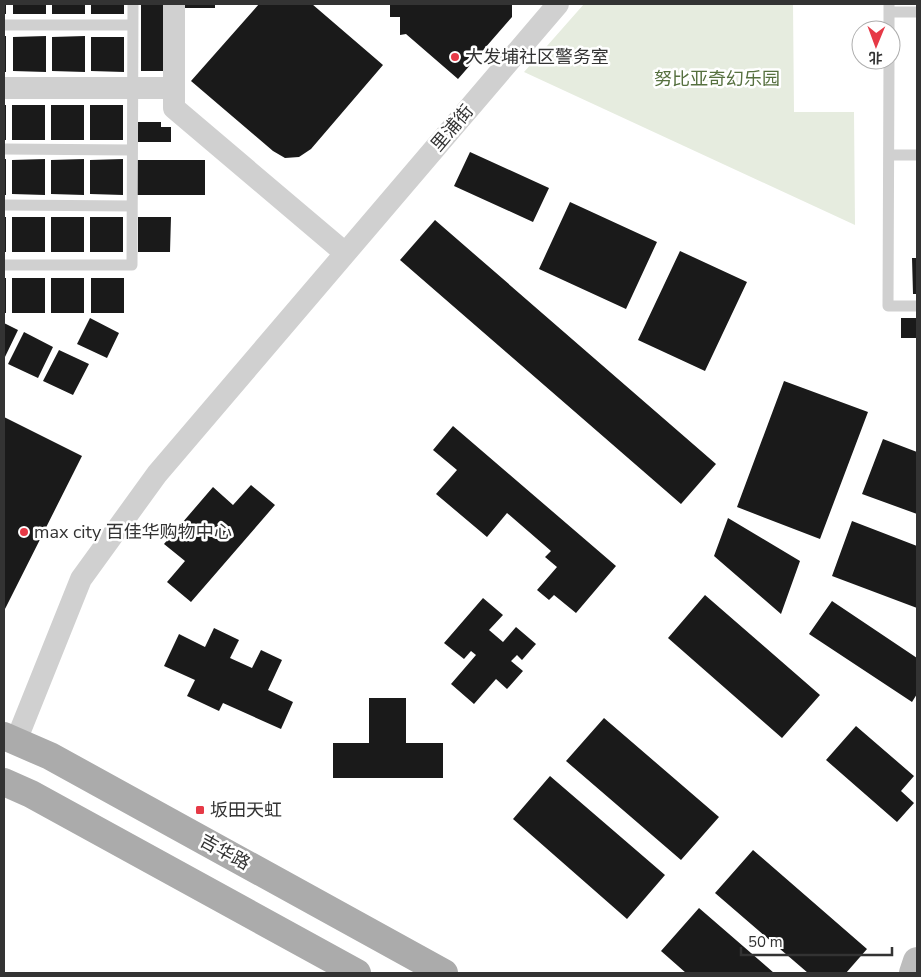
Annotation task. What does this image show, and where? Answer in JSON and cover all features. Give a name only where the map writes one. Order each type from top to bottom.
[{"type":"main road","name":"吉华路","points":[[10,738],[50,756],[444,973]]},
{"type":"main road","points":[[4,782],[40,798],[357,973]]},
{"type":"street","points":[[174,4],[174,108],[345,253]]},
{"type":"street","name":"里浦街","points":[[10,738],[81,579],[157,474],[558,4]]},
{"type":"street","points":[[4,88],[174,88]]},
{"type":"street","points":[[913,973],[917,961]]},
{"type":"lane","points":[[4,265],[132,265],[132,4]]},
{"type":"lane","points":[[889,8],[917,12]]},
{"type":"lane","points":[[4,25],[132,25]]},
{"type":"lane","points":[[889,70],[888,306],[917,306]]},
{"type":"lane","points":[[4,149],[132,150]]},
{"type":"lane","points":[[889,155],[917,155]]},
{"type":"lane","points":[[4,205],[132,206]]},
{"type":"green space","name":"努比亚奇幻乐园","points":[[584,4],[793,4],[794,112],[854,112],[855,225],[524,72]]},
{"type":"building","points":[[4,4],[6,4],[6,14],[4,14]]},
{"type":"building","points":[[13,4],[46,4],[46,14],[13,14]]},
{"type":"building","points":[[52,4],[85,4],[85,14],[52,14]]},
{"type":"building","points":[[91,4],[124,4],[124,14],[91,14]]},
{"type":"building","points":[[141,4],[165,4],[165,71],[141,71]]},
{"type":"building","points":[[182,4],[215,4],[215,8],[182,8]]},
{"type":"building","points":[[259,4],[312,4],[383,65],[311,149],[299,157],[285,158],[273,151],[191,81]]},
{"type":"building","name":"大发埔社区警务室","points":[[390,4],[512,4],[512,17],[458,79],[406,34],[400,35],[400,17],[390,17]]},
{"type":"building","points":[[4,36],[6,36],[6,72],[4,72]]},
{"type":"building","points":[[46,36],[46,72],[13,71],[13,37]]},
{"type":"building","points":[[85,36],[85,72],[52,71],[52,37]]},
{"type":"building","points":[[91,37],[124,37],[124,72],[91,71]]},
{"type":"building","points":[[4,105],[6,105],[6,140],[4,140]]},
{"type":"building","points":[[12,105],[45,105],[45,140],[12,140]]},
{"type":"building","points":[[51,105],[84,105],[84,140],[51,140]]},
{"type":"building","points":[[90,105],[123,105],[123,140],[90,140]]},
{"type":"building","points":[[138,122],[161,122],[161,127],[171,127],[171,142],[138,142]]},
{"type":"building","points":[[470,152],[549,188],[533,222],[454,186]]},
{"type":"building","points":[[4,159],[6,159],[6,195],[4,195]]},
{"type":"building","points":[[45,159],[45,195],[12,194],[12,160]]},
{"type":"building","points":[[84,159],[84,195],[51,194],[51,160]]},
{"type":"building","points":[[123,159],[123,195],[90,194],[90,160]]},
{"type":"building","points":[[137,160],[205,160],[205,195],[137,195]]},
{"type":"building","points":[[570,202],[657,242],[626,309],[539,269]]},
{"type":"building","points":[[4,217],[6,217],[6,252],[4,252]]},
{"type":"building","points":[[12,217],[45,217],[45,252],[12,252]]},
{"type":"building","points":[[51,217],[84,217],[84,252],[51,252]]},
{"type":"building","points":[[90,217],[123,217],[123,252],[90,252]]},
{"type":"building","points":[[138,217],[171,217],[170,252],[138,252]]},
{"type":"building","points":[[435,220],[716,464],[681,504],[400,260]]},
{"type":"building","points":[[680,251],[747,282],[705,371],[638,340]]},
{"type":"building","points":[[912,258],[917,258],[917,294],[913,294]]},
{"type":"building","points":[[4,278],[6,278],[6,313],[4,313]]},
{"type":"building","points":[[12,278],[45,278],[45,313],[12,313]]},
{"type":"building","points":[[51,278],[84,278],[84,313],[51,313]]},
{"type":"building","points":[[91,278],[124,278],[124,313],[91,313]]},
{"type":"building","points":[[90,318],[119,333],[107,358],[77,344]]},
{"type":"building","points":[[901,318],[917,318],[917,338],[901,338]]},
{"type":"building","points":[[4,323],[18,330],[4,359]]},
{"type":"building","points":[[24,332],[53,347],[38,378],[8,364]]},
{"type":"building","points":[[59,350],[89,364],[73,395],[43,381]]},
{"type":"building","points":[[784,381],[868,412],[820,539],[737,507]]},
{"type":"building","name":"max city 百佳华购物中心","points":[[4,417],[82,456],[4,611]]},
{"type":"building","points":[[453,426],[616,566],[576,613],[554,595],[549,600],[537,590],[557,567],[545,557],[551,551],[507,513],[487,537],[436,494],[457,470],[433,450]]},
{"type":"building","points":[[883,439],[917,452],[917,514],[862,494]]},
{"type":"building","points":[[251,485],[275,505],[191,602],[167,582],[185,561],[164,544],[213,487],[233,505]]},
{"type":"building","points":[[728,518],[800,561],[781,614],[714,556]]},
{"type":"building","points":[[852,521],[917,546],[917,608],[832,576]]},
{"type":"building","points":[[705,595],[820,695],[782,738],[668,638]]},
{"type":"building","points":[[483,598],[503,615],[489,630],[503,642],[516,627],[536,644],[522,660],[517,655],[511,661],[523,671],[507,689],[496,679],[474,704],[451,684],[476,655],[471,651],[464,659],[444,643]]},
{"type":"building","points":[[832,601],[917,658],[917,694],[912,702],[809,634]]},
{"type":"building","points":[[214,628],[239,640],[230,658],[252,668],[261,650],[282,660],[268,690],[293,702],[281,729],[223,703],[219,711],[187,696],[195,680],[164,666],[179,634],[205,647]]},
{"type":"building","points":[[369,698],[406,698],[406,743],[443,743],[443,778],[333,778],[333,743],[369,743]]},
{"type":"building","points":[[604,718],[719,817],[681,860],[566,761]]},
{"type":"building","points":[[856,726],[914,776],[901,791],[914,803],[897,822],[826,760]]},
{"type":"building","points":[[550,776],[665,875],[627,919],[513,819]]},
{"type":"building","points":[[753,850],[867,949],[846,973],[808,973],[715,893]]},
{"type":"building","points":[[699,908],[774,973],[686,973],[661,951]]},
{"type":"place","name":"大发埔社区警务室","points":[[455,57]]},
{"type":"place","name":"max city 百佳华购物中心","points":[[24,532]]},
{"type":"place","name":"坂田天虹","points":[[200,810]]}]
